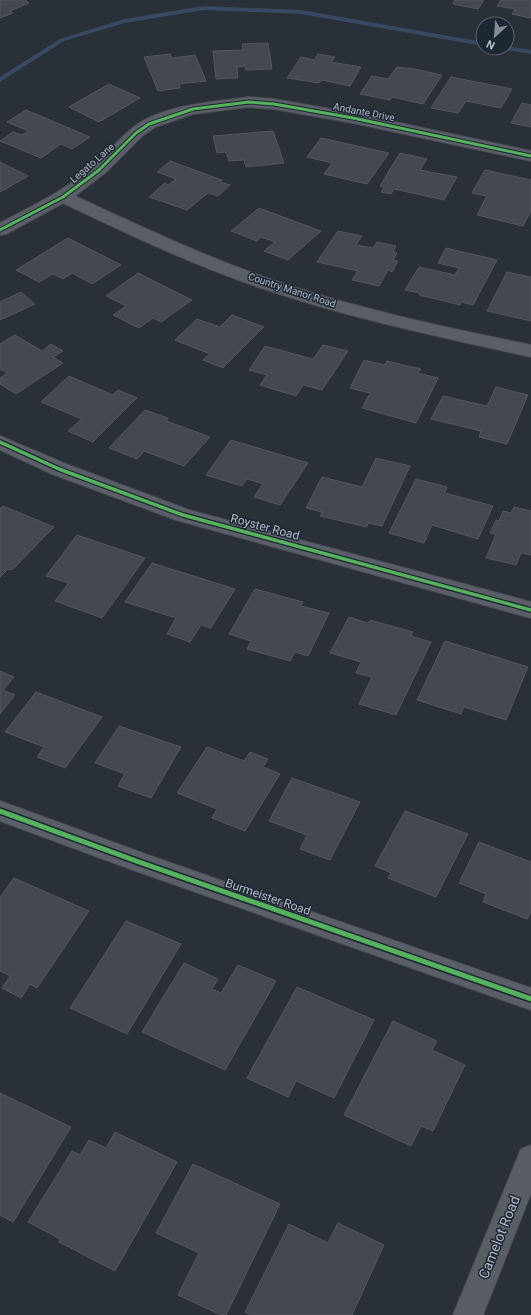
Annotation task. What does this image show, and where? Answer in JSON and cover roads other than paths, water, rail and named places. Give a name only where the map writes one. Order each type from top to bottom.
[{"type":"street","name":"Andante Drive","points":[[193,110],[249,102],[274,104],[353,118],[531,156]]},
{"type":"street","name":"Legato Lane","points":[[0,230],[63,197],[99,170],[136,133],[149,124],[181,112],[193,110]]},
{"type":"street","name":"Country Manor Road","points":[[63,197],[168,246],[267,284],[341,306],[430,329],[531,351]]},
{"type":"street","name":"Royster Road","points":[[0,442],[59,469],[183,515],[531,610]]},
{"type":"street","name":"Burmeister Road","points":[[0,811],[139,862],[531,999]]},
{"type":"street","name":"Camelot Road","points":[[468,1315],[531,1158]]},
{"type":"waterway","points":[[0,80],[62,40],[124,21],[204,8],[301,12],[475,43]]},
{"type":"waterway","points":[[515,49],[531,52]]}]
